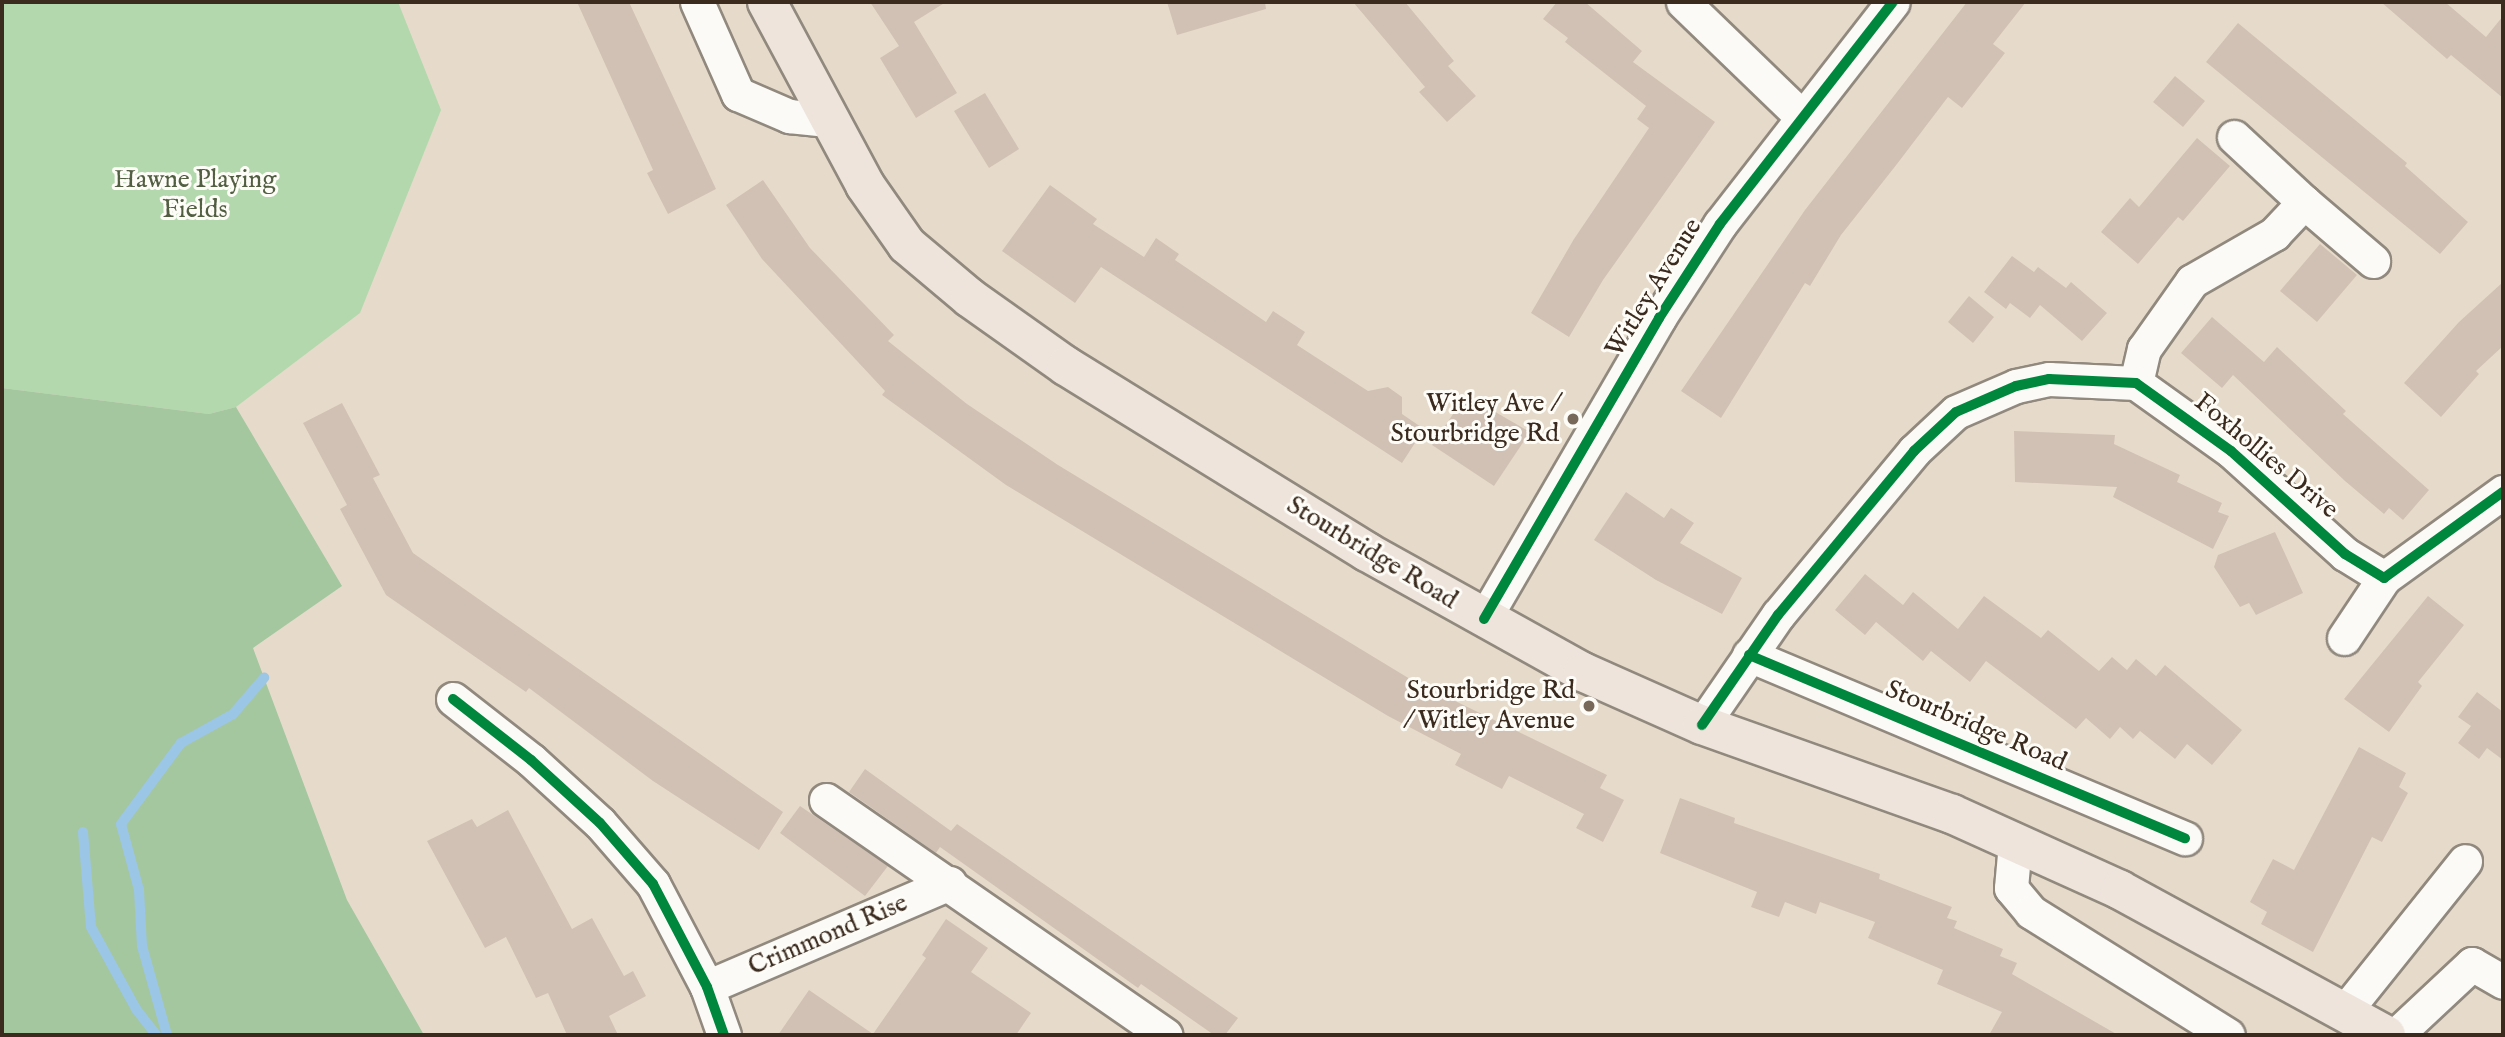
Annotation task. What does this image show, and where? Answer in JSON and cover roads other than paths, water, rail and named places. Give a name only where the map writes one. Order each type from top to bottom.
[{"type":"highway","name":"Stourbridge Road","points":[[766,2],[865,185],[907,245],[970,298],[1066,366],[1196,449],[1484,619],[1583,671],[1702,725],[1825,765],[2015,843],[2120,890],[2386,1035]]},
{"type":"street","points":[[697,2],[738,94],[789,116],[828,120]]},
{"type":"street","points":[[1683,2],[1802,117]]},
{"type":"street","name":"Witley Avenue","points":[[1484,619],[1659,318],[1720,224],[1893,2]]},
{"type":"street","points":[[2234,137],[2373,261]]},
{"type":"street","points":[[1702,725],[1749,655],[1914,451],[1956,412],[2016,386],[2049,379],[2136,383],[2144,349],[2169,308],[2192,281],[2274,234],[2304,202]]},
{"type":"street","name":"Foxhollies Drive","points":[[2136,383],[2231,451],[2345,554],[2384,578]]},
{"type":"street","points":[[2344,638],[2384,578],[2503,492]]},
{"type":"street","name":"Stourbridge Road","points":[[1749,655],[2185,838]]},
{"type":"street","points":[[453,699],[531,760],[600,823],[653,884],[707,987],[724,1035]]},
{"type":"street","points":[[826,800],[950,883],[1166,1035]]},
{"type":"street","points":[[2015,843],[2011,888],[2031,912],[2228,1035]]},
{"type":"street","points":[[2345,1011],[2465,860]]},
{"type":"street","name":"Crimmond Rise","points":[[707,987],[950,883]]},
{"type":"street","points":[[2396,1035],[2472,964],[2503,982]]},
{"type":"waterway","points":[[167,1035],[142,946],[139,890],[121,824],[181,743],[233,714],[264,678]]},
{"type":"waterway","points":[[83,832],[91,927],[136,1009],[156,1035]]},
{"type":"place","name":"Witley Ave / Stourbridge Rd","points":[[1573,419]]},
{"type":"place","name":"Stourbridge Rd / Witley Avenue","points":[[1589,706]]},
{"type":"park label","name":"Hawne Playing Fields","points":[[195,195]]}]
